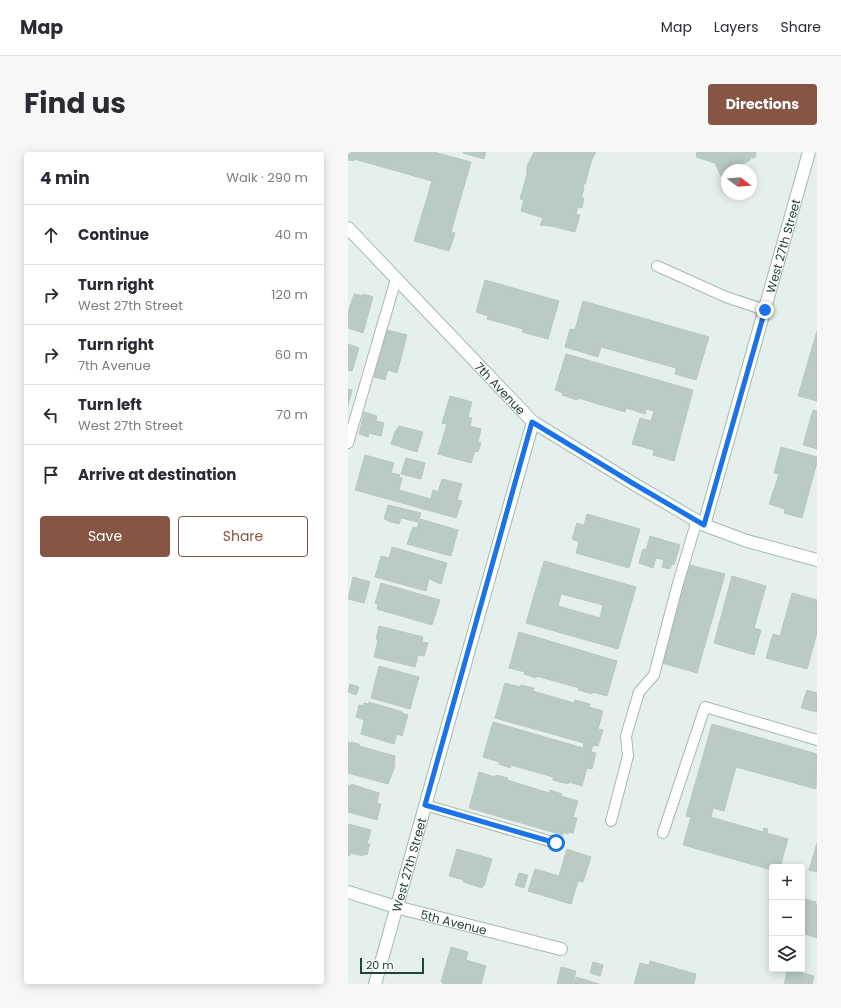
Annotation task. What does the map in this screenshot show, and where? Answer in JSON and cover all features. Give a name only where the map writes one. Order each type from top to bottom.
[{"type":"street","name":"West 27th Street","points":[[700,522],[765,310],[809,152]]},
{"type":"street","name":"7th Avenue","points":[[348,228],[532,422],[700,522],[747,541],[817,560]]},
{"type":"street","name":"West 27th Street","points":[[375,984],[532,422]]},
{"type":"street","name":"5th Avenue","points":[[348,892],[396,907],[560,949]]},
{"type":"lane","points":[[657,266],[726,297],[765,310]]},
{"type":"lane","points":[[348,443],[396,278]]},
{"type":"lane","points":[[611,821],[628,756],[626,736],[638,692],[654,676],[677,587],[700,522]]},
{"type":"lane","points":[[663,833],[705,707],[817,740]]},
{"type":"lane","points":[[425,805],[556,843]]},
{"type":"building","points":[[348,152],[434,152],[471,162],[451,232],[455,233],[449,251],[414,241],[432,181],[354,159],[353,161],[348,160]]},
{"type":"building","points":[[486,152],[484,159],[463,153]]},
{"type":"building","points":[[534,152],[596,152],[592,159],[584,184],[581,198],[584,198],[582,208],[578,207],[576,214],[580,215],[575,232],[540,225],[543,218],[521,211],[524,200],[520,199],[527,174],[527,166]]},
{"type":"building","points":[[697,152],[756,152],[755,158],[751,157],[750,160],[743,164],[721,164],[721,176],[715,163],[696,157]]},
{"type":"building","points":[[485,280],[559,301],[548,339],[522,332],[523,329],[487,319],[488,316],[476,312]]},
{"type":"building","points":[[354,294],[363,296],[363,294],[373,297],[363,333],[348,328],[348,313]]},
{"type":"building","points":[[583,301],[709,337],[696,380],[675,374],[676,368],[601,347],[598,357],[565,347],[570,329],[575,330]]},
{"type":"building","points":[[387,330],[407,335],[397,373],[388,370],[385,380],[374,377]]},
{"type":"building","points":[[817,331],[817,401],[798,396]]},
{"type":"building","points":[[348,344],[359,348],[352,371],[348,370]]},
{"type":"building","points":[[566,354],[693,390],[674,461],[653,455],[654,450],[632,444],[640,418],[651,421],[654,411],[646,409],[645,414],[626,408],[625,412],[578,398],[577,400],[562,395],[563,393],[555,390]]},
{"type":"building","points":[[348,389],[352,390],[348,405]]},
{"type":"building","points":[[450,396],[472,402],[468,417],[472,418],[470,426],[481,429],[478,442],[481,443],[478,452],[475,451],[471,463],[438,454],[447,424],[442,423]]},
{"type":"building","points":[[813,410],[817,411],[817,449],[803,445]]},
{"type":"building","points":[[364,412],[377,416],[376,421],[384,423],[381,436],[369,433],[368,437],[359,434]]},
{"type":"building","points":[[399,426],[423,432],[417,452],[391,444],[395,432]]},
{"type":"building","points":[[781,447],[817,457],[802,518],[784,513],[785,509],[769,504],[779,474],[774,473]]},
{"type":"building","points":[[365,455],[394,463],[391,473],[400,475],[399,477],[402,478],[399,490],[431,499],[433,490],[438,492],[442,479],[462,484],[457,500],[462,501],[456,518],[355,490]]},
{"type":"building","points":[[406,458],[425,463],[421,479],[401,474]]},
{"type":"building","points":[[388,505],[421,513],[418,522],[401,518],[399,524],[384,519]]},
{"type":"building","points":[[587,514],[640,529],[629,568],[576,553],[579,542],[572,539],[577,523],[584,525]]},
{"type":"building","points":[[420,519],[458,530],[451,556],[407,544],[413,527],[417,528]]},
{"type":"building","points":[[650,536],[680,545],[674,565],[672,564],[670,569],[662,567],[664,560],[656,558],[653,568],[639,563],[643,549],[646,550]]},
{"type":"building","points":[[392,547],[447,563],[441,584],[429,579],[426,591],[375,577],[381,556],[389,558]]},
{"type":"building","points":[[544,561],[636,587],[618,649],[526,623]],"holes":[[[561,594],[603,605],[600,618],[558,606]]]},
{"type":"building","points":[[690,565],[725,574],[697,673],[662,663],[667,646],[664,646],[667,634],[670,635],[682,592],[680,592],[683,580],[685,581]]},
{"type":"building","points":[[732,576],[766,586],[754,628],[761,630],[754,655],[714,643]]},
{"type":"building","points":[[353,577],[370,582],[364,603],[348,599]]},
{"type":"building","points":[[381,583],[440,600],[432,625],[377,609],[378,604],[375,603]]},
{"type":"building","points":[[792,593],[817,600],[817,633],[807,669],[766,658],[773,634],[780,636]]},
{"type":"building","points":[[379,626],[423,637],[422,642],[428,643],[424,656],[418,655],[415,667],[374,657],[378,640],[376,639]]},
{"type":"building","points":[[519,632],[617,661],[607,696],[578,690],[579,688],[537,676],[536,678],[524,674],[525,672],[509,668]]},
{"type":"building","points":[[379,666],[419,677],[410,709],[371,698]]},
{"type":"building","points":[[505,683],[520,687],[521,685],[534,688],[533,691],[574,703],[575,700],[590,704],[589,707],[603,711],[598,729],[603,730],[598,746],[593,745],[591,752],[596,753],[592,769],[587,768],[582,786],[569,782],[568,784],[553,780],[553,777],[511,765],[510,768],[499,764],[499,762],[483,757],[493,722],[583,748],[584,743],[495,718]]},
{"type":"building","points":[[350,684],[359,687],[356,695],[348,692]]},
{"type":"building","points":[[807,690],[817,693],[817,712],[801,708]]},
{"type":"building","points":[[369,702],[403,712],[402,713],[408,715],[402,736],[397,734],[394,744],[361,734],[364,720],[356,717],[359,705],[364,706],[364,703],[368,704]]},
{"type":"building","points":[[712,724],[817,754],[816,789],[736,767],[724,811],[713,808],[711,817],[763,832],[764,828],[768,829],[767,833],[788,839],[781,864],[769,864],[769,869],[683,845],[691,817],[686,816]]},
{"type":"building","points":[[348,741],[351,744],[351,742],[359,744],[359,746],[395,756],[395,766],[388,784],[348,773]]},
{"type":"building","points":[[479,772],[495,777],[496,775],[508,778],[507,780],[549,793],[550,790],[562,794],[561,796],[578,801],[573,817],[577,818],[573,833],[569,832],[568,834],[563,832],[563,835],[469,808]]},
{"type":"building","points":[[351,784],[379,793],[377,803],[381,804],[377,820],[348,812],[348,785],[351,786]]},
{"type":"building","points":[[348,824],[371,830],[367,844],[370,844],[367,855],[364,854],[363,856],[350,853],[350,856],[348,855]]},
{"type":"building","points":[[817,843],[817,872],[809,870]]},
{"type":"building","points":[[457,849],[492,859],[484,886],[483,885],[482,888],[463,882],[464,880],[449,876]]},
{"type":"building","points":[[567,849],[591,857],[583,882],[578,881],[571,904],[528,891],[535,869],[559,876]]},
{"type":"building","points":[[519,873],[528,875],[524,888],[515,885]]},
{"type":"building","points":[[805,899],[816,902],[815,904],[817,904],[817,938],[805,934]]},
{"type":"building","points":[[451,947],[468,952],[466,960],[486,966],[481,984],[443,984],[441,982]]},
{"type":"building","points":[[650,961],[696,974],[694,984],[634,984],[640,963],[649,965]]},
{"type":"building","points":[[593,962],[603,965],[600,976],[590,973]]},
{"type":"building","points":[[561,967],[576,971],[573,984],[557,984]]},
{"type":"building","points":[[787,972],[799,972],[814,976],[812,984],[784,984]]},
{"type":"building","points":[[576,977],[599,984],[574,984]]},
{"type":"route","points":[[556,843],[425,805],[532,422],[704,525],[765,310]]}]
